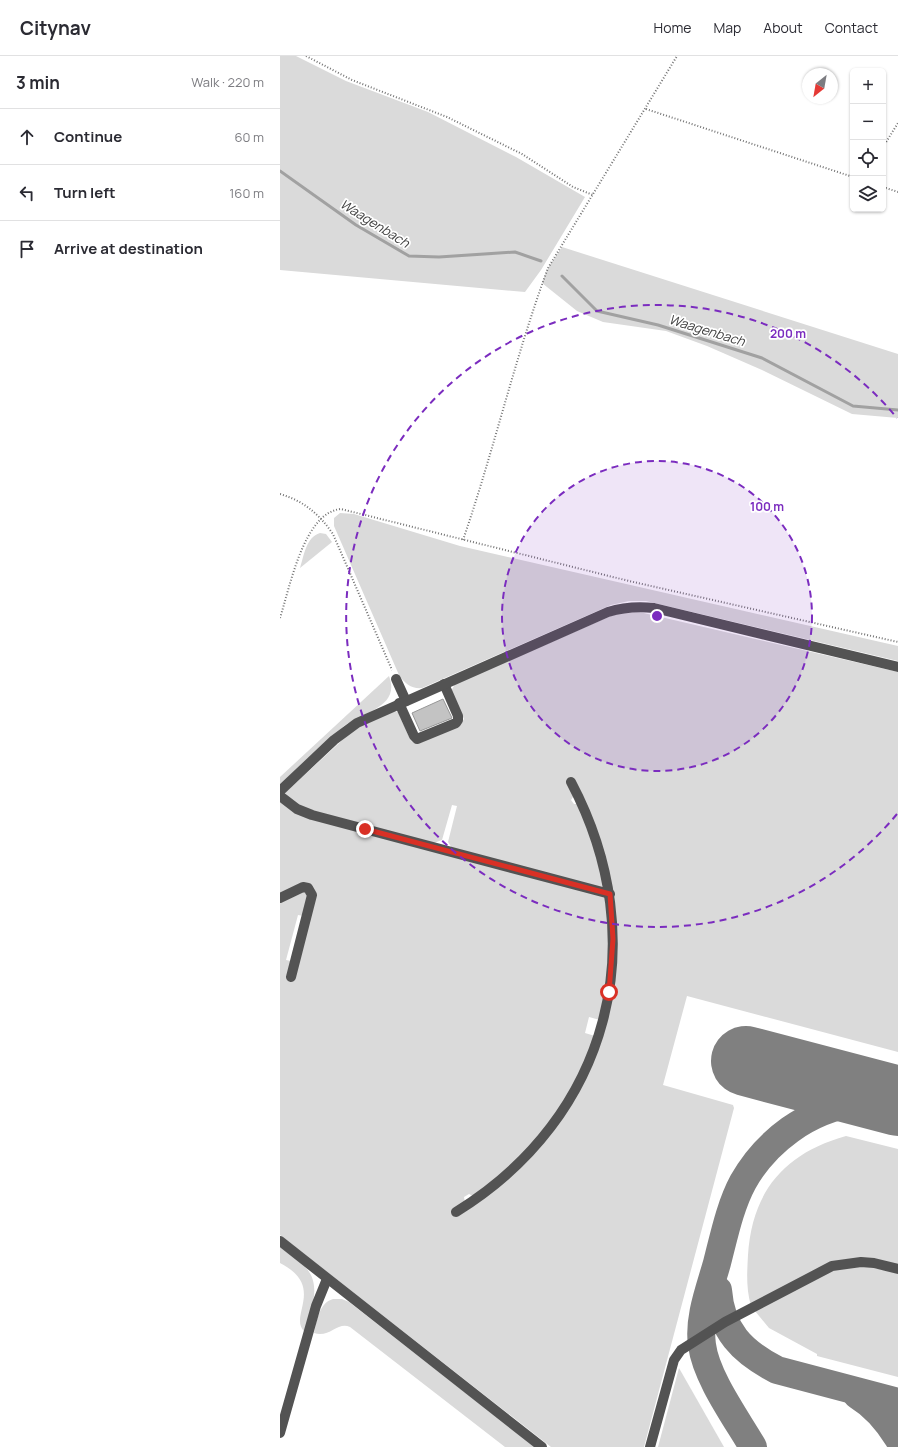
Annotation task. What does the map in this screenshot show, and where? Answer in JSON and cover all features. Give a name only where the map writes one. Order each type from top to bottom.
[{"type":"lane","points":[[280,791],[352,725],[622,607],[638,606],[898,667]]},
{"type":"lane","points":[[396,680],[402,702],[415,737],[419,739],[458,720],[458,716],[444,684]]},
{"type":"lane","points":[[456,1212],[486,1192],[524,1158],[556,1121],[581,1078],[601,1027],[610,986],[613,939],[610,894],[604,864],[595,834],[588,815],[571,782]]},
{"type":"lane","points":[[280,796],[296,809],[312,815],[610,894]]},
{"type":"lane","points":[[280,898],[303,887],[308,888],[312,893],[291,977]]},
{"type":"lane","points":[[280,1241],[542,1447]]},
{"type":"lane","points":[[650,1447],[674,1360],[681,1350],[725,1322],[832,1266],[861,1262],[874,1263],[898,1270]]},
{"type":"lane","points":[[280,1432],[316,1306],[327,1279]]},
{"type":"path","points":[[306,56],[352,80],[447,117],[522,154],[573,187],[592,195]]},
{"type":"path","points":[[462,540],[504,410],[538,294],[548,268],[677,56]]},
{"type":"path","points":[[646,109],[850,176]]},
{"type":"path","points":[[886,142],[898,123]]},
{"type":"path","points":[[886,188],[898,192]]},
{"type":"path","points":[[280,494],[300,501],[321,517],[335,537],[396,680]]},
{"type":"path","points":[[280,618],[306,540],[321,517],[332,511],[345,509],[462,540],[629,581],[898,642]]},
{"type":"shaded area","points":[[280,56],[296,56],[346,81],[428,112],[516,157],[585,197],[541,270],[525,292],[280,270]]},
{"type":"shaded area","points":[[562,247],[898,354],[898,418],[852,414],[762,370],[707,346],[666,331],[603,322],[577,311],[542,283],[548,268]]},
{"type":"shaded area","points":[[340,513],[354,514],[460,546],[898,646],[898,661],[646,601],[629,601],[611,605],[422,688],[415,688],[406,683],[399,675],[334,526],[334,518]]},
{"type":"shaded area","points":[[320,533],[326,534],[332,542],[300,568],[304,553],[309,543],[315,535]]},
{"type":"shaded area","points":[[635,611],[898,672],[898,1052],[687,996],[663,1085],[733,1105],[734,1108],[644,1447],[551,1447],[280,1235],[280,901],[302,889],[307,890],[309,894],[304,916],[298,915],[286,960],[291,961],[286,978],[293,980],[314,897],[311,889],[304,885],[280,895],[280,802],[306,816],[602,895],[608,900],[611,930],[609,975],[600,1020],[589,1017],[585,1033],[595,1036],[576,1081],[548,1127],[532,1148],[495,1184],[475,1197],[469,1194],[464,1197],[465,1203],[453,1211],[455,1214],[496,1185],[532,1151],[562,1112],[586,1070],[604,1024],[613,976],[615,927],[609,876],[603,851],[594,827],[573,780],[569,782],[575,794],[571,800],[574,804],[582,807],[594,836],[607,888],[605,890],[454,851],[448,842],[457,806],[452,805],[442,840],[431,844],[311,812],[290,801],[285,793],[350,733],[361,726],[394,711],[398,712],[411,741],[417,744],[460,725],[464,719],[451,691],[455,684],[611,616],[623,612]]},
{"type":"shaded area","points":[[389,676],[391,686],[390,695],[385,702],[344,726],[280,784],[280,777]]},
{"type":"shaded area","points":[[846,1136],[898,1149],[898,1266],[857,1259],[751,1306],[747,1274],[748,1255],[751,1232],[756,1212],[765,1194],[776,1178],[789,1164],[824,1143]]},
{"type":"shaded area","points":[[280,1247],[298,1260],[307,1269],[314,1284],[314,1300],[305,1332],[301,1326],[300,1318],[304,1291],[301,1282],[294,1272],[280,1263]]},
{"type":"shaded area","points":[[860,1265],[898,1273],[898,1377],[817,1356],[817,1354],[769,1328],[755,1311],[835,1268]]},
{"type":"shaded area","points":[[333,1299],[342,1299],[349,1302],[535,1447],[505,1447],[350,1327],[342,1326],[325,1333],[314,1333],[319,1313],[328,1301]]},
{"type":"shaded area","points":[[679,1368],[724,1447],[658,1447]]},
{"type":"building","points":[[443,699],[452,718],[420,731],[412,713]]},
{"type":"waterway","name":"Waagenbach","points":[[280,171],[356,225],[409,256],[439,257],[515,252],[541,261]]},
{"type":"waterway","name":"Waagenbach","points":[[562,276],[597,311],[658,325],[762,358],[853,406],[898,410]]},
{"type":"taxiway","points":[[753,1447],[715,1384],[705,1357],[701,1335],[705,1303],[738,1191],[752,1167],[764,1153],[776,1141],[805,1120],[838,1107],[855,1103],[897,1101]]},
{"type":"taxiway","points":[[718,1290],[720,1304],[729,1329],[736,1339],[753,1356],[777,1370],[898,1402]]},
{"type":"taxiway","points":[[857,1395],[880,1414],[898,1438]]},
{"type":"runway","points":[[746,1061],[898,1101]]},
{"type":"route","points":[[365,829],[610,894],[613,939],[609,992]]}]
